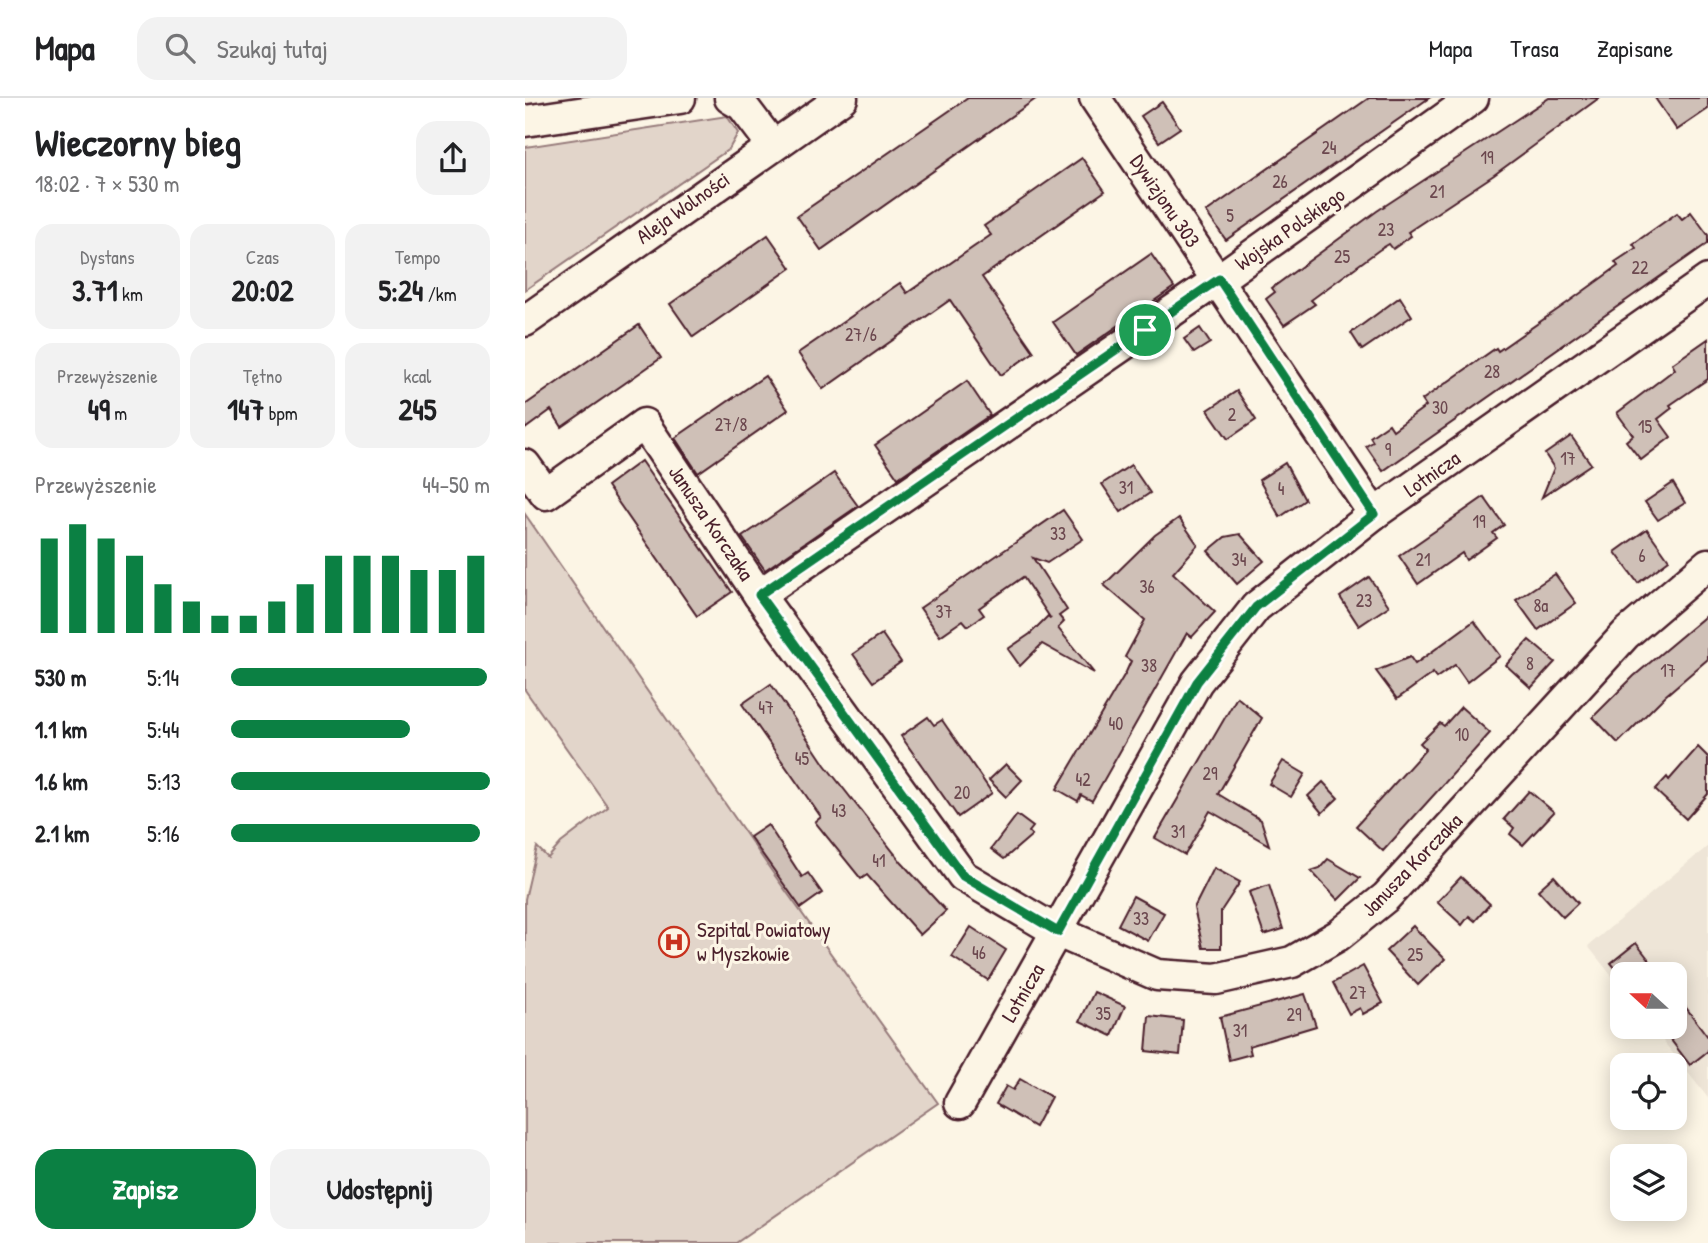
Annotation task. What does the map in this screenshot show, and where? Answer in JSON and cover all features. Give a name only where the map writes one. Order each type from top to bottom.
[{"type":"street","points":[[525,121],[680,98]]},
{"type":"street","points":[[730,98],[742,105],[773,146]]},
{"type":"street","name":"Aleja Wolności","points":[[525,321],[842,98]]},
{"type":"street","name":"Dywizjonu 303","points":[[1095,98],[1219,279],[1374,514]]},
{"type":"street","name":"Wojska Polskiego","points":[[759,595],[1219,279],[1473,98]]},
{"type":"street","name":"Lotnicza","points":[[960,1103],[1197,682],[1256,607],[1374,514],[1708,280]]},
{"type":"street","name":"Janusza Korczaka","points":[[525,465],[546,494],[645,424],[759,595],[963,876],[1058,932],[1157,975],[1216,979],[1292,962],[1339,935],[1386,897],[1626,634],[1708,564]]},
{"type":"shaded area","points":[[727,116],[738,133],[729,149],[525,290],[525,147]]},
{"type":"shaded area","name":"Szpital Powiatowy w Myszkowie","points":[[525,514],[773,873],[938,1103],[736,1243],[525,1243],[525,899],[537,847],[548,858],[561,843],[608,807],[525,690]]},
{"type":"shaded area","points":[[1708,846],[1708,1098],[1687,1071],[1687,1053],[1673,1053],[1662,1040],[1687,1040],[1687,962],[1610,962],[1610,974],[1588,946]]},
{"type":"building","points":[[968,98],[1037,98],[821,250],[797,216]]},
{"type":"building","points":[[1369,98],[1429,98],[1226,240],[1206,212]]},
{"type":"building","points":[[1549,98],[1599,98],[1494,175],[1408,232],[1411,236],[1393,249],[1389,244],[1379,250],[1311,300],[1315,304],[1284,325],[1266,299],[1275,292],[1272,288],[1377,211]]},
{"type":"building","points":[[1655,98],[1708,98],[1708,109],[1677,130]]},
{"type":"building","points":[[1162,102],[1180,128],[1159,142],[1141,116]]},
{"type":"building","points":[[1082,158],[1105,191],[982,277],[1034,352],[1001,375],[950,300],[823,389],[798,353],[900,283],[907,293],[991,235],[984,226]]},
{"type":"building","points":[[1691,212],[1708,235],[1708,243],[1383,471],[1366,446],[1373,442],[1370,437],[1389,424],[1393,430],[1426,406],[1422,400],[1496,348],[1498,351],[1618,266],[1615,262],[1636,248],[1633,244],[1677,213],[1682,219]]},
{"type":"building","points":[[768,235],[791,268],[693,337],[670,304]]},
{"type":"building","points":[[1151,254],[1174,287],[1076,355],[1053,322]]},
{"type":"building","points":[[1400,297],[1412,316],[1362,350],[1351,333]]},
{"type":"building","points":[[639,325],[661,358],[562,427],[551,410],[525,429],[525,405]]},
{"type":"building","points":[[1200,328],[1210,343],[1194,353],[1184,339]]},
{"type":"building","points":[[1708,339],[1708,379],[1670,405],[1672,408],[1658,419],[1671,437],[1641,460],[1626,441],[1633,435],[1617,413],[1675,369],[1672,364]]},
{"type":"building","points":[[765,376],[788,410],[698,473],[675,438]]},
{"type":"building","points":[[967,381],[990,415],[898,478],[875,445]]},
{"type":"building","points":[[1237,391],[1256,420],[1228,439],[1208,410]]},
{"type":"building","points":[[1571,436],[1591,464],[1542,497],[1554,468],[1545,454]]},
{"type":"building","points":[[641,461],[732,592],[697,616],[607,486]]},
{"type":"building","points":[[1285,463],[1305,500],[1280,517],[1259,480]]},
{"type":"building","points":[[1131,465],[1150,493],[1121,512],[1102,484]]},
{"type":"building","points":[[834,473],[858,506],[765,570],[742,537]]},
{"type":"building","points":[[1673,483],[1685,503],[1658,520],[1645,502]]},
{"type":"building","points":[[1484,497],[1504,525],[1493,533],[1497,538],[1466,560],[1462,553],[1418,584],[1399,556]]},
{"type":"building","points":[[1063,510],[1083,539],[1047,563],[1033,558],[1067,610],[1059,616],[1064,622],[1058,628],[1094,673],[1042,644],[1020,666],[1008,649],[1030,634],[1048,616],[1051,619],[1023,577],[979,608],[984,615],[968,626],[963,620],[940,636],[920,608]]},
{"type":"building","points":[[1179,518],[1198,545],[1173,573],[1215,612],[1192,637],[1187,633],[1092,801],[1081,795],[1078,801],[1057,789],[1126,672],[1131,661],[1125,657],[1145,620],[1104,585],[1155,535]]},
{"type":"building","points":[[1647,529],[1669,560],[1638,583],[1615,552]]},
{"type":"building","points":[[1240,534],[1264,561],[1237,584],[1208,551],[1225,537]]},
{"type":"building","points":[[1555,574],[1576,603],[1538,630],[1516,600]]},
{"type":"building","points":[[1369,577],[1389,606],[1359,626],[1340,597]]},
{"type":"building","points":[[1708,614],[1708,659],[1665,696],[1618,743],[1593,717],[1634,676]]},
{"type":"building","points":[[1474,621],[1500,656],[1467,682],[1455,665],[1436,678],[1433,673],[1397,699],[1376,671],[1410,657],[1415,664]]},
{"type":"building","points":[[882,634],[901,662],[873,682],[853,654]]},
{"type":"building","points":[[1529,640],[1555,662],[1531,688],[1506,665]]},
{"type":"building","points":[[771,684],[825,765],[902,863],[946,911],[920,935],[867,875],[861,879],[815,822],[821,817],[742,704]]},
{"type":"building","points":[[1237,697],[1262,718],[1218,794],[1261,820],[1269,845],[1210,811],[1185,855],[1155,838]]},
{"type":"building","points":[[1461,707],[1490,733],[1383,851],[1356,826],[1426,749],[1420,743],[1440,723],[1444,726]]},
{"type":"building","points":[[928,717],[934,725],[942,720],[992,793],[958,817],[901,736]]},
{"type":"building","points":[[1698,747],[1708,757],[1708,794],[1686,819],[1655,790],[1667,777],[1669,780]]},
{"type":"building","points":[[1283,761],[1305,774],[1291,797],[1269,784]]},
{"type":"building","points":[[1006,764],[1022,780],[1006,797],[989,780]]},
{"type":"building","points":[[1323,782],[1338,798],[1322,813],[1308,796]]},
{"type":"building","points":[[1529,791],[1554,812],[1523,845],[1510,834],[1514,828],[1504,819]]},
{"type":"building","points":[[1017,815],[1033,827],[1029,832],[1032,835],[1004,859],[991,849]]},
{"type":"building","points":[[768,825],[802,877],[808,873],[822,893],[801,908],[750,837]]},
{"type":"building","points":[[1328,859],[1360,878],[1338,900],[1311,871],[1320,868]]},
{"type":"building","points":[[1214,868],[1240,882],[1221,911],[1221,948],[1203,948],[1194,908]]},
{"type":"building","points":[[1554,876],[1578,903],[1563,917],[1538,890]]},
{"type":"building","points":[[1461,877],[1490,904],[1475,921],[1469,916],[1462,925],[1437,902]]},
{"type":"building","points":[[1269,885],[1283,929],[1264,935],[1249,892]]},
{"type":"building","points":[[1133,896],[1164,913],[1148,941],[1118,925]]},
{"type":"building","points":[[1413,926],[1445,959],[1418,985],[1386,951]]},
{"type":"building","points":[[971,927],[1006,950],[988,980],[952,957]]},
{"type":"building","points":[[1636,943],[1651,962],[1612,962]]},
{"type":"building","points":[[1363,966],[1383,1003],[1363,1014],[1360,1008],[1349,1014],[1333,983]]},
{"type":"building","points":[[1094,992],[1125,1006],[1112,1036],[1080,1021]]},
{"type":"building","points":[[1305,994],[1316,1026],[1249,1046],[1251,1054],[1229,1060],[1220,1017]]},
{"type":"building","points":[[1687,1009],[1708,1037],[1708,1051],[1690,1065],[1687,1053],[1681,1053],[1671,1040],[1687,1040]]},
{"type":"building","points":[[1149,1016],[1183,1020],[1180,1055],[1146,1051]]},
{"type":"building","points":[[1020,1079],[1051,1097],[1035,1127],[996,1104],[1006,1086],[1013,1090]]},
{"type":"place","name":"Szpital Powiatowy w Myszkowie","points":[[674,942]]},
{"type":"route","points":[[1219,279],[1374,514],[1256,607],[1197,682],[1058,932],[963,876],[759,595],[1145,330],[1219,279]]}]
